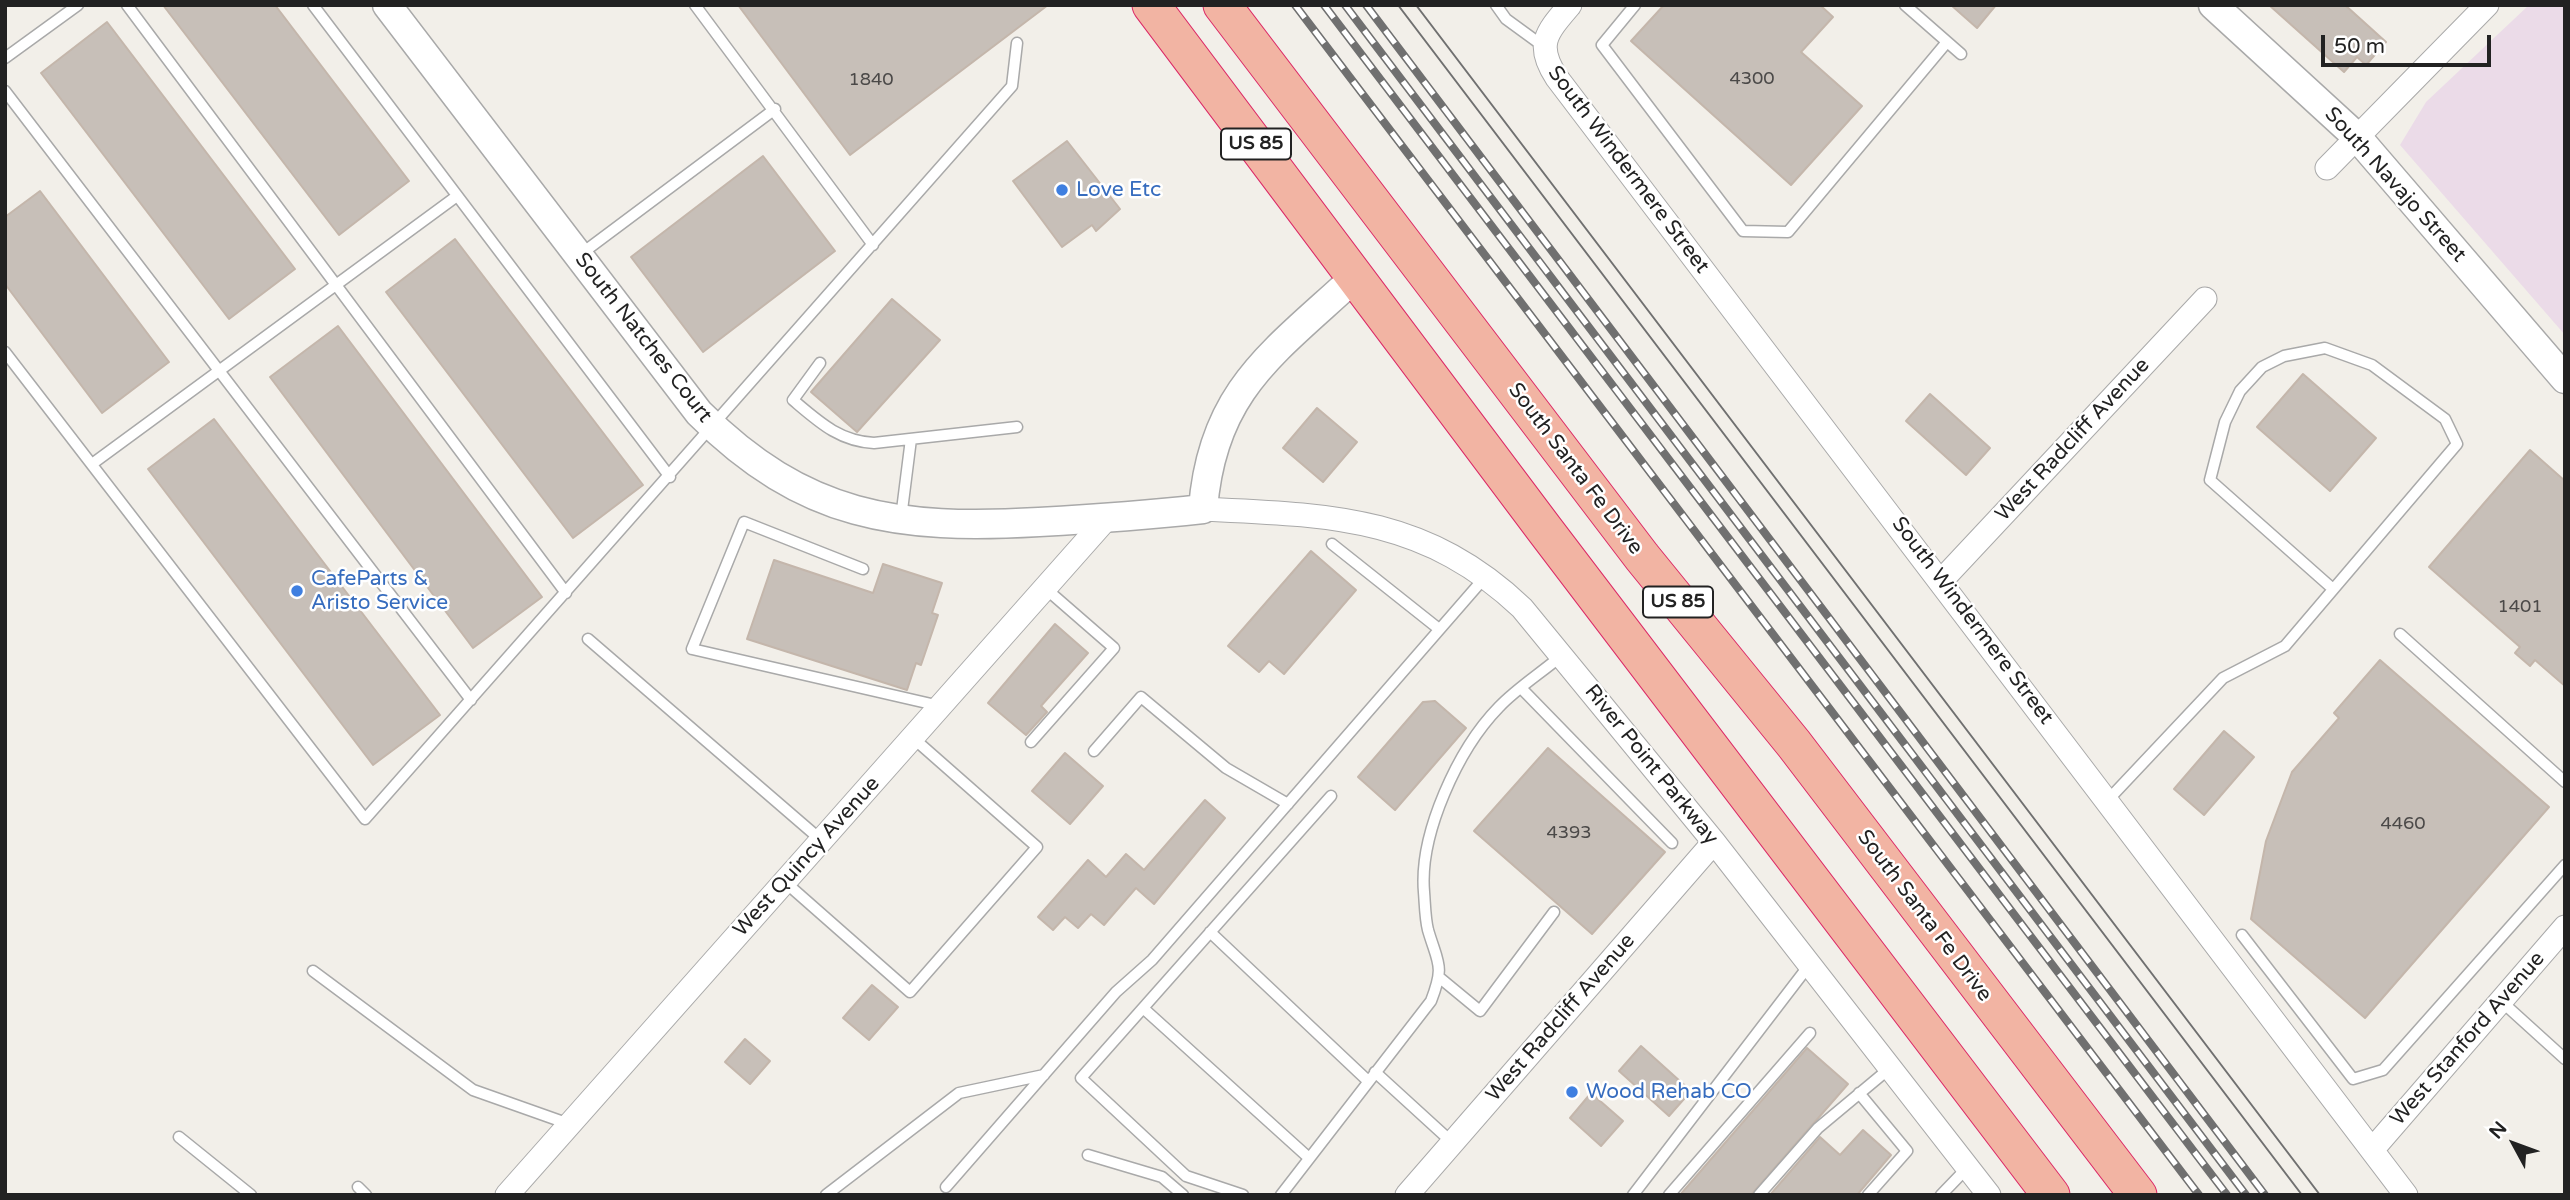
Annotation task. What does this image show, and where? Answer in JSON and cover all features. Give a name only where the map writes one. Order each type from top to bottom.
[{"type":"highway","name":"US 85","points":[[1151,5],[1354,278],[2051,1195]]},
{"type":"highway","name":"South Santa Fe Drive","points":[[1222,5],[1642,557],[1794,744],[2138,1195]]},
{"type":"street","name":"South Natches Court","points":[[387,5],[674,382],[714,428],[750,458],[806,491],[839,506],[901,520],[941,525],[1107,518],[1203,509]]},
{"type":"street","points":[[1543,46],[1549,31],[1570,5]]},
{"type":"street","name":"South Navajo Street","points":[[2213,5],[2357,137],[2565,379]]},
{"type":"street","points":[[2327,168],[2487,5]]},
{"type":"street","name":"South Windermere Street","points":[[1543,46],[1546,61],[1557,78],[2406,1195]]},
{"type":"street","points":[[1203,509],[1212,450],[1236,398],[1276,351],[1354,278]]},
{"type":"street","name":"West Radcliff Avenue","points":[[1941,581],[2205,299]]},
{"type":"street","name":"River Point Parkway","points":[[1203,509],[1292,513],[1383,526],[1433,546],[1486,576],[1522,608],[1714,842],[1989,1195]]},
{"type":"street","name":"West Quincy Avenue","points":[[507,1195],[1107,518]]},
{"type":"street","name":"West Radcliff Avenue","points":[[1408,1195],[1714,842]]},
{"type":"street","name":"West Stanford Avenue","points":[[2372,1150],[2565,927]]},
{"type":"lane","points":[[5,58],[78,5]]},
{"type":"lane","points":[[127,5],[566,593]]},
{"type":"lane","points":[[313,5],[670,477]]},
{"type":"lane","points":[[695,5],[775,109],[873,245]]},
{"type":"lane","points":[[1496,5],[1506,19],[1543,46]]},
{"type":"lane","points":[[1635,5],[1602,45],[1743,231],[1788,232],[1947,42]]},
{"type":"lane","points":[[1905,5],[1961,54]]},
{"type":"lane","points":[[5,352],[365,819],[714,428],[1012,86],[1017,43]]},
{"type":"lane","points":[[5,91],[471,700]]},
{"type":"lane","points":[[577,256],[775,109]]},
{"type":"lane","points":[[92,464],[457,196]]},
{"type":"lane","points":[[2108,800],[2222,678],[2285,646],[2457,444],[2445,419],[2372,365],[2325,348],[2284,356],[2262,367],[2240,391],[2225,422],[2210,480],[2333,589]]},
{"type":"lane","points":[[820,363],[793,400],[836,435],[855,442],[911,439],[1017,427]]},
{"type":"lane","points":[[901,520],[911,439]]},
{"type":"lane","points":[[863,569],[744,522],[692,649],[940,706]]},
{"type":"lane","points":[[1332,544],[1439,629]]},
{"type":"lane","points":[[946,1187],[1116,992],[1152,960],[1486,576]]},
{"type":"lane","points":[[1031,743],[1114,648],[1045,588]]},
{"type":"lane","points":[[2400,634],[2565,782]]},
{"type":"lane","points":[[588,639],[821,840]]},
{"type":"lane","points":[[1281,1195],[1431,1001],[1440,978],[1439,956],[1428,928],[1424,888],[1429,848],[1439,806],[1470,745],[1499,707],[1561,656]]},
{"type":"lane","points":[[1522,689],[1672,843]]},
{"type":"lane","points":[[1094,751],[1141,697],[1226,768],[1288,804]]},
{"type":"lane","points":[[785,882],[910,992],[1037,847],[912,737]]},
{"type":"lane","points":[[1243,1195],[1186,1176],[1081,1078],[1331,796]]},
{"type":"lane","points":[[2242,935],[2353,1079],[2383,1070],[2565,865]]},
{"type":"lane","points":[[1440,978],[1480,1011],[1554,912]]},
{"type":"lane","points":[[1210,932],[1372,1077],[1444,1135]]},
{"type":"lane","points":[[1633,1195],[1810,964]]},
{"type":"lane","points":[[313,971],[473,1090],[569,1124]]},
{"type":"lane","points":[[2501,1001],[2565,1059]]},
{"type":"lane","points":[[1143,1008],[1309,1158]]},
{"type":"lane","points":[[1669,1195],[1810,1033]]},
{"type":"lane","points":[[1759,1195],[1818,1128],[1890,1068]]},
{"type":"lane","points":[[826,1195],[958,1093],[1044,1075]]},
{"type":"lane","points":[[1859,1093],[1906,1151],[1868,1195]]},
{"type":"lane","points":[[179,1137],[251,1195]]},
{"type":"lane","points":[[1088,1155],[1162,1177],[1183,1195]]},
{"type":"lane","points":[[1941,1195],[1968,1167]]},
{"type":"shaded area","points":[[2529,5],[2565,5],[2565,335],[2400,145],[2426,102]]},
{"type":"building","points":[[163,5],[275,5],[409,181],[339,235]]},
{"type":"building","points":[[738,5],[1048,5],[850,155]]},
{"type":"building","points":[[1664,5],[1820,5],[1833,17],[1801,52],[1862,106],[1791,185],[1631,41]]},
{"type":"building","points":[[1951,5],[1996,5],[1977,28]]},
{"type":"building","points":[[2269,5],[2345,5],[2386,42],[2366,65],[2357,57],[2344,72]]},
{"type":"building","points":[[107,22],[295,269],[229,319],[41,73]]},
{"type":"building","name":"Love Etc","points":[[1067,141],[1120,209],[1096,231],[1092,225],[1062,247],[1013,181]]},
{"type":"building","points":[[763,156],[835,251],[703,352],[631,257]]},
{"type":"building","points":[[40,191],[169,362],[102,413],[5,284],[5,217]]},
{"type":"building","points":[[455,239],[643,485],[573,538],[386,292]]},
{"type":"building","points":[[892,299],[940,340],[857,432],[811,392]]},
{"type":"building","points":[[338,326],[542,597],[473,648],[270,377]]},
{"type":"building","points":[[2303,374],[2376,438],[2330,491],[2257,427]]},
{"type":"building","points":[[1930,394],[1990,448],[1966,475],[1906,421]]},
{"type":"building","points":[[1317,408],[1357,442],[1323,482],[1283,448]]},
{"type":"building","points":[[214,419],[440,715],[373,765],[148,469]]},
{"type":"building","points":[[2530,450],[2565,481],[2565,686],[2535,660],[2530,666],[2515,653],[2520,647],[2429,567]]},
{"type":"building","points":[[1311,551],[1356,590],[1284,674],[1269,661],[1259,672],[1228,646]]},
{"type":"building","points":[[774,560],[873,593],[883,564],[942,583],[932,613],[938,615],[921,665],[916,663],[907,690],[747,639]]},
{"type":"building","points":[[1055,624],[1088,653],[1041,706],[1047,712],[1026,735],[988,703]]},
{"type":"building","points":[[2380,660],[2549,807],[2365,1018],[2251,919],[2266,841],[2292,772],[2339,718],[2334,713]]},
{"type":"building","points":[[1435,701],[1466,728],[1395,810],[1358,777],[1423,702]]},
{"type":"building","points":[[2224,731],[2254,757],[2204,815],[2174,789]]},
{"type":"building","points":[[1548,748],[1665,852],[1592,934],[1474,831]]},
{"type":"building","points":[[1065,753],[1103,786],[1070,824],[1032,791]]},
{"type":"building","points":[[1205,800],[1225,818],[1154,904],[1136,888],[1104,925],[1091,914],[1078,928],[1065,917],[1053,930],[1038,917],[1088,860],[1106,877],[1126,854],[1144,870]]},
{"type":"building","points":[[872,985],[898,1007],[869,1040],[843,1018]]},
{"type":"building","points":[[745,1039],[770,1061],[750,1084],[725,1062]]},
{"type":"building","points":[[1641,1046],[1691,1091],[1669,1116],[1619,1071]]},
{"type":"building","points":[[1807,1048],[1848,1084],[1751,1195],[1680,1195]]},
{"type":"building","points":[[1591,1093],[1623,1121],[1601,1146],[1570,1118]]},
{"type":"building","points":[[1863,1130],[1891,1155],[1857,1195],[1770,1195],[1820,1137],[1840,1155]]},
{"type":"tram line","points":[[1398,5],[2302,1195]]},
{"type":"tram line","points":[[1416,5],[2320,1195]]},
{"type":"railway","points":[[1295,5],[2199,1195]]},
{"type":"railway","points":[[1324,5],[2227,1195]]},
{"type":"railway","points":[[1345,5],[2246,1195]]},
{"type":"railway","points":[[1366,5],[2265,1195]]},
{"type":"place","name":"Love Etc","points":[[1062,190]]},
{"type":"place","name":"CafeParts & Aristo Service","points":[[297,591]]},
{"type":"place","name":"Wood Rehab CO","points":[[1572,1092]]}]
